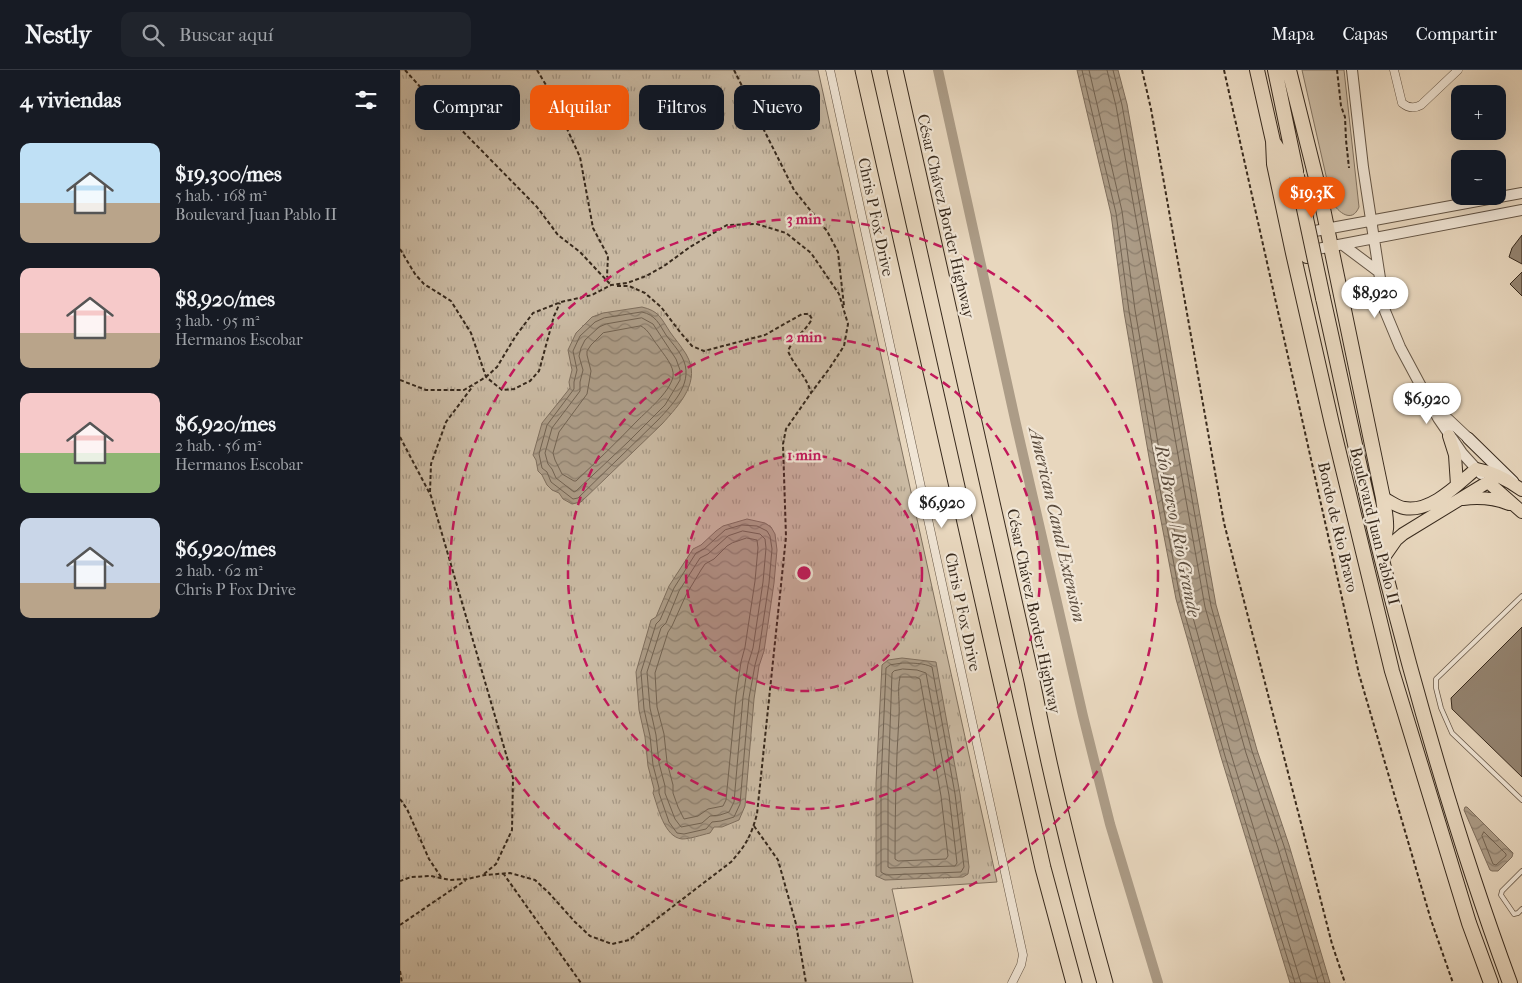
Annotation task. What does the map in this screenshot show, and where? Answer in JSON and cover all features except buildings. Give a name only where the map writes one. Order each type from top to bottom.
[{"type":"highway","points":[[863,70],[1043,868],[1074,983]]},
{"type":"highway","name":"César Chávez Border Highway","points":[[895,70],[1070,857],[1105,983]]},
{"type":"highway","name":"Boulevard Juan Pablo II","points":[[1257,70],[1273,141],[1274,164],[1280,194],[1332,424],[1392,671],[1469,923],[1491,983]]},
{"type":"highway","name":"Boulevard Juan Pablo II","points":[[1275,70],[1382,560],[1457,830],[1510,983]]},
{"type":"highway","points":[[1289,70],[1327,229],[1337,246],[1339,285],[1383,498],[1386,525],[1385,534],[1378,544]]},
{"type":"highway","points":[[1273,141],[1284,159],[1336,388],[1332,424]]},
{"type":"highway","points":[[1294,200],[1301,208],[1308,207],[1315,203],[1320,194]]},
{"type":"highway","points":[[1314,290],[1322,280],[1328,280],[1339,285]]},
{"type":"highway","points":[[1070,857],[1094,918],[1116,983]]},
{"type":"highway","points":[[1043,868],[1063,983]]},
{"type":"main road","points":[[1449,436],[1455,455],[1457,485]]},
{"type":"main road","points":[[1468,438],[1481,459],[1483,474],[1520,510]]},
{"type":"main road","points":[[1468,438],[1521,489]]},
{"type":"main road","points":[[1383,498],[1398,506],[1416,508],[1440,499],[1457,485],[1483,474],[1504,478],[1521,489]]},
{"type":"main road","points":[[1382,560],[1396,540],[1403,534],[1460,499],[1483,474]]},
{"type":"main road","points":[[1460,499],[1484,498],[1496,500],[1520,510]]},
{"type":"street","name":"Chris P Fox Drive","points":[[830,70],[1023,954],[1021,966],[1012,983]]},
{"type":"street","points":[[1352,70],[1363,167],[1382,294],[1389,322],[1400,347],[1449,436],[1483,474]]},
{"type":"street","points":[[1394,70],[1402,103],[1413,108],[1421,105],[1458,70]]},
{"type":"street","points":[[1302,233],[1522,193]]},
{"type":"street","points":[[1306,251],[1522,210]]},
{"type":"street","points":[[1337,246],[1379,272]]},
{"type":"street","points":[[1428,400],[1468,438]]},
{"type":"lane","points":[[1522,596],[1436,679],[1436,688],[1441,708],[1452,733],[1522,800]]},
{"type":"lane","points":[[1522,871],[1502,891],[1501,896],[1512,913],[1516,914],[1522,909]]},
{"type":"path","points":[[405,70],[537,207],[558,235],[580,252],[611,285],[629,286],[645,293],[662,307],[692,346],[704,351],[765,335],[802,314],[810,314],[812,319],[808,326],[792,342],[788,351],[793,362],[809,385],[811,393]]},
{"type":"path","points":[[537,70],[549,90],[580,157],[593,228],[608,256],[607,276],[611,285]]},
{"type":"path","points":[[734,70],[794,190],[826,231],[838,252],[844,311]]},
{"type":"path","points":[[1142,70],[1152,109],[1224,524],[1329,934],[1345,983]]},
{"type":"path","name":"Bordo de Rio Bravo","points":[[1224,70],[1359,674],[1431,920],[1453,983]]},
{"type":"path","points":[[1337,70],[1341,106],[1345,117],[1349,168]]},
{"type":"path","points":[[400,380],[426,390],[464,390],[486,377],[497,367],[515,337],[533,313],[561,302],[592,295],[611,285],[627,283],[646,276],[664,266],[690,247],[727,226],[757,224],[786,233],[811,253],[839,294],[848,324],[844,346],[786,429],[783,444],[786,537],[757,814],[752,832],[743,848],[731,862],[628,940],[612,944],[590,936],[549,892],[534,880],[510,872],[467,879],[450,880],[432,876],[411,877],[400,881]]},
{"type":"path","points":[[400,249],[415,274],[424,284],[451,301],[471,333],[486,377],[502,390],[514,389],[530,381],[539,372],[554,316],[561,302]]},
{"type":"path","points":[[430,493],[431,464],[446,422],[474,384]]},
{"type":"path","points":[[400,437],[430,493],[513,778],[512,830],[496,864],[482,876]]},
{"type":"path","points":[[400,799],[407,810],[428,859],[441,877]]},
{"type":"path","points":[[754,826],[778,860],[796,924],[806,983]]},
{"type":"path","points":[[503,873],[581,983]]},
{"type":"path","points":[[400,925],[467,879]]},
{"type":"path","points":[[400,971],[402,983]]},
{"type":"green space","points":[[400,70],[818,70],[997,882],[892,889],[913,983],[400,983]]},
{"type":"green space","points":[[1302,70],[1344,70],[1359,207],[1353,215],[1345,215],[1332,202]]},
{"type":"water","name":"Río Bravo / Rio Grande","points":[[1077,70],[1118,70],[1127,104],[1216,605],[1257,750],[1289,845],[1330,983],[1290,983],[1221,757],[1176,599],[1124,312],[1111,214]]},
{"type":"water","points":[[642,307],[659,316],[686,354],[692,374],[687,392],[662,424],[581,502],[572,504],[563,499],[559,493],[552,490],[538,471],[533,455],[542,423],[570,388],[569,382],[572,370],[568,350],[576,333],[592,317],[603,313]]},
{"type":"water","points":[[747,519],[765,523],[771,527],[775,534],[777,550],[764,651],[759,666],[754,699],[745,806],[739,820],[722,827],[714,827],[710,833],[682,839],[676,837],[666,827],[653,793],[654,789],[648,766],[645,737],[639,710],[636,672],[651,620],[656,617],[669,586],[693,549],[701,545],[723,526]]},
{"type":"water","points":[[902,658],[936,662],[960,794],[969,867],[968,874],[963,877],[885,880],[876,876],[876,783],[882,665],[888,660]]},
{"type":"water","points":[[1465,807],[1513,853],[1512,857],[1498,871],[1490,870],[1464,810]]},
{"type":"waterway","name":"American Canal Extension","points":[[938,70],[1083,716],[1110,824],[1158,983]]}]
